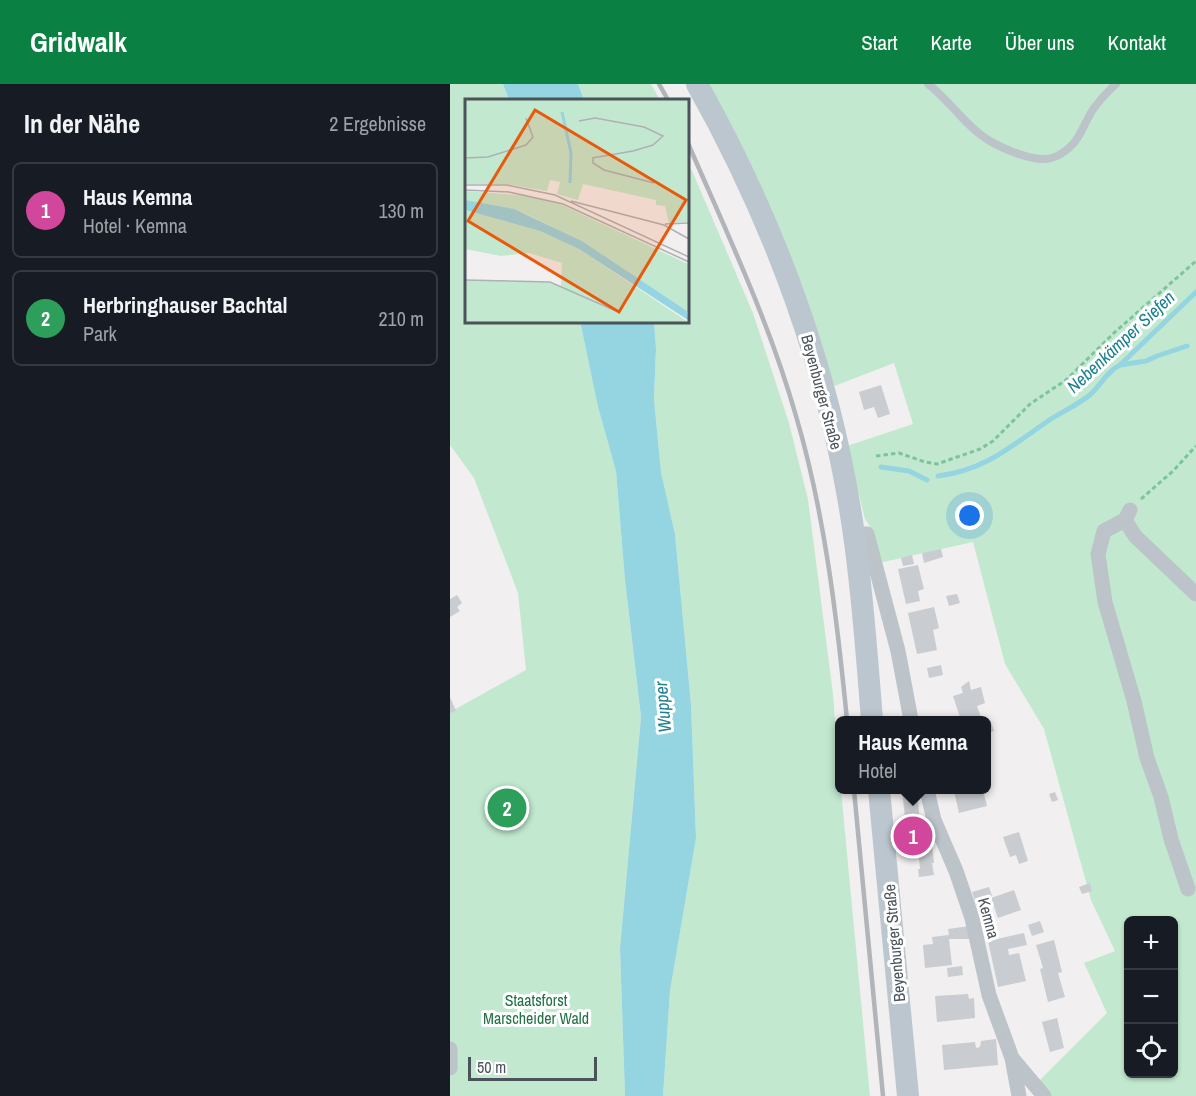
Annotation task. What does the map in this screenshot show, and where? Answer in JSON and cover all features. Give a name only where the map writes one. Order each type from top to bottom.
[{"type":"main road","name":"Beyenburger Straße","points":[[697,84],[767,224],[799,310],[836,439],[854,534],[872,716]]},
{"type":"main road","name":"Beyenburger Straße","points":[[879,794],[908,1096]]},
{"type":"street","points":[[1188,888],[1147,758],[1134,701],[1105,602],[1098,554],[1104,531],[1127,515],[1135,536],[1196,594]]},
{"type":"street","points":[[854,534],[867,534],[898,651],[910,716]]},
{"type":"street","name":"Kemna","points":[[928,794],[934,820],[956,871],[972,918],[989,995],[1012,1058],[1019,1096]]},
{"type":"street","points":[[450,1049],[450,1068]]},
{"type":"street","name":"Kemna","points":[[1012,1058],[1044,1096]]},
{"type":"lane","points":[[928,84],[939,92],[981,136],[998,146],[1045,160],[1057,156],[1073,145],[1094,109],[1116,84]]},
{"type":"path","points":[[876,456],[899,453],[937,464],[980,449],[993,441],[1030,404],[1066,380],[1115,332],[1196,261]]},
{"type":"path","points":[[1127,515],[1196,446]]},
{"type":"green space","name":"Staatsforst Marscheider Wald","points":[[450,84],[503,84],[509,99],[465,99],[465,322],[580,322],[598,407],[616,471],[625,580],[641,717],[620,948],[625,1096],[450,1096],[450,712],[526,670],[518,593],[474,478],[450,445]]},
{"type":"green space","points":[[578,84],[651,84],[659,99],[584,99]]},
{"type":"green space","points":[[706,84],[1196,84],[1196,1096],[1049,1096],[1038,1082],[1107,1013],[1084,963],[1115,951],[1091,900],[1044,729],[1005,664],[973,542],[879,563],[871,528],[865,519],[847,446],[913,424],[894,363],[832,387]]},
{"type":"green space","points":[[688,161],[753,313],[789,423],[808,499],[833,694],[835,794],[841,794],[870,1096],[663,1096],[670,991],[696,838],[691,704],[675,534],[661,472],[654,399],[656,349],[654,322],[688,322]]},
{"type":"water","points":[[503,84],[578,84],[584,99],[509,99]]},
{"type":"water","name":"Wupper","points":[[580,322],[654,322],[656,349],[654,399],[661,472],[675,534],[691,704],[696,838],[670,991],[663,1096],[625,1096],[620,948],[641,717],[625,580],[616,471],[598,407]]},
{"type":"building","points":[[881,385],[890,414],[878,418],[874,407],[864,410],[859,392]]},
{"type":"building","points":[[941,549],[943,557],[924,563],[922,553]]},
{"type":"building","points":[[912,555],[914,564],[903,566],[901,558]]},
{"type":"building","points":[[918,565],[924,589],[918,591],[920,601],[906,604],[898,569]]},
{"type":"building","points":[[957,594],[960,603],[949,606],[946,596]]},
{"type":"building","points":[[457,595],[462,603],[457,607],[460,611],[450,617],[450,599]]},
{"type":"building","points":[[934,607],[939,628],[933,630],[937,650],[917,654],[908,613]]},
{"type":"building","points":[[941,665],[943,675],[929,678],[927,668]]},
{"type":"building","points":[[969,681],[971,690],[981,687],[985,703],[977,706],[981,716],[960,716],[953,696],[963,693],[961,687]]},
{"type":"building","points":[[450,697],[456,711],[450,713]]},
{"type":"building","points":[[1055,792],[1058,800],[1052,802],[1049,794]]},
{"type":"building","points":[[902,794],[917,794],[921,836],[931,835],[934,875],[919,877],[918,848],[896,850],[893,829],[906,827]]},
{"type":"building","points":[[955,794],[984,794],[987,806],[959,813]]},
{"type":"building","points":[[1019,832],[1028,861],[1019,864],[1016,855],[1010,857],[1003,837]]},
{"type":"building","points":[[1090,883],[1092,891],[1082,894],[1079,887]]},
{"type":"building","points":[[989,887],[992,896],[988,897],[990,902],[977,907],[972,892]]},
{"type":"building","points":[[1014,890],[1021,910],[998,918],[991,898]]},
{"type":"building","points":[[1040,921],[1044,932],[1032,936],[1028,925]]},
{"type":"building","points":[[970,926],[971,939],[949,939],[952,965],[925,968],[923,945],[933,944],[932,937],[949,935],[948,929]]},
{"type":"building","points":[[1024,933],[1027,945],[1008,949],[1009,955],[1019,953],[1026,981],[998,987],[988,941]]},
{"type":"building","points":[[1054,940],[1062,972],[1058,973],[1065,997],[1048,1002],[1040,969],[1043,968],[1036,945]]},
{"type":"building","points":[[962,966],[963,975],[948,977],[947,968]]},
{"type":"building","points":[[968,994],[969,999],[974,998],[975,1018],[937,1022],[935,996]]},
{"type":"building","points":[[1057,1018],[1064,1048],[1050,1052],[1042,1022]]},
{"type":"building","points":[[996,1039],[998,1065],[944,1070],[942,1045],[975,1042],[976,1048],[980,1047],[981,1041]]},
{"type":"waterway","name":"Nebenkämper Siefen","points":[[938,476],[970,469],[983,463],[1086,398],[1111,371],[1196,292]]},
{"type":"waterway","points":[[1120,365],[1146,361],[1187,346]]},
{"type":"waterway","name":"Nebenkämper Siefen","points":[[881,467],[909,471],[927,480]]},
{"type":"railway","points":[[659,84],[667,99]]},
{"type":"railway","points":[[688,143],[760,311],[796,416],[815,491],[829,567],[847,716]]},
{"type":"railway","points":[[854,794],[883,1096]]},
{"type":"place","name":"Herbringhauser Bachtal","points":[[507,808]]},
{"type":"place","name":"Haus Kemna","points":[[913,836]]}]
